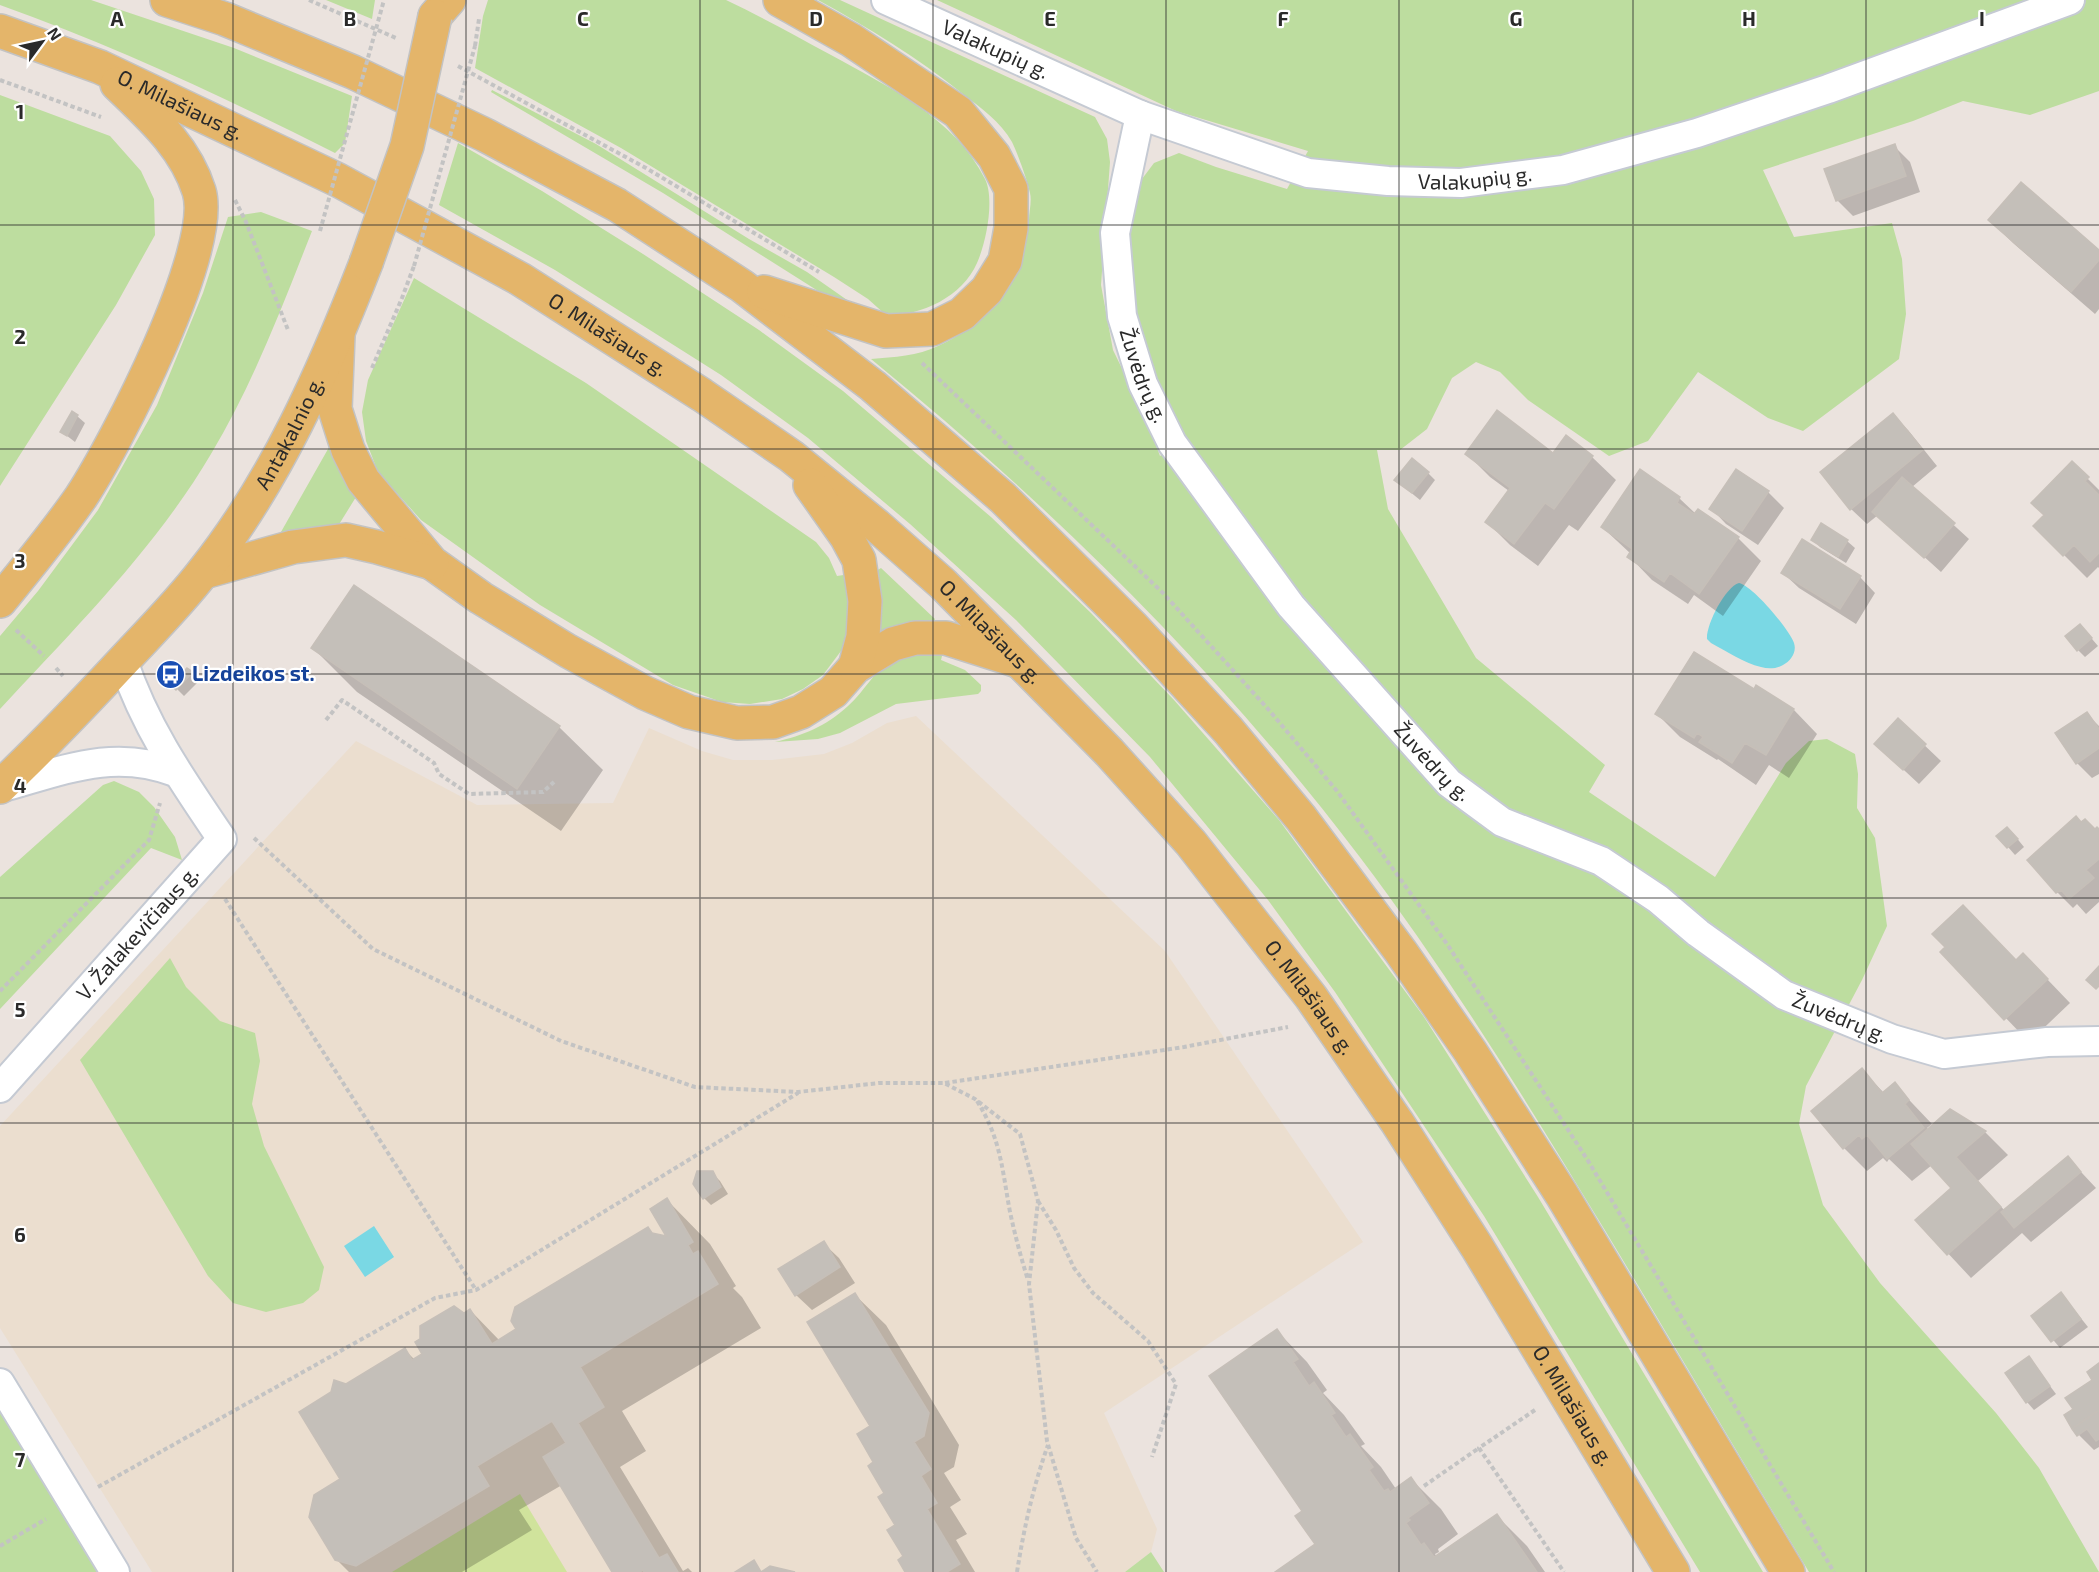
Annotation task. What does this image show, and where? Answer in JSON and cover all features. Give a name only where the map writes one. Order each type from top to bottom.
[{"type":"main road","points":[[167,0],[225,19],[353,72],[485,135],[617,205],[742,286],[873,386],[1003,498],[1140,635],[1228,730],[1301,818],[1401,952],[1470,1051],[1562,1195],[1788,1572]]},
{"type":"main road","points":[[742,286],[886,331],[932,329],[962,314],[987,290],[1005,261],[1011,228],[1011,189],[994,156],[958,112],[851,40],[780,0]]},
{"type":"main road","name":"Antakalnio g.","points":[[0,787],[48,741],[123,662],[204,572],[269,474],[303,411],[338,335],[366,263],[407,146],[440,5]]},
{"type":"main road","name":"O. Milašiaus g.","points":[[0,30],[100,67],[338,180],[520,279],[702,395],[791,456],[876,525],[943,584],[1109,752],[1191,843],[1311,997],[1397,1122],[1477,1247],[1673,1572]]},
{"type":"main road","points":[[0,601],[81,496],[125,420],[165,335],[194,256],[200,222],[200,193],[184,157],[159,125],[100,67]]},
{"type":"main road","points":[[338,335],[335,409],[348,450],[363,480],[432,563],[481,598],[568,651],[645,693],[689,712],[737,723],[773,722],[801,712],[833,692],[855,668],[892,644],[915,638],[946,638],[1019,662]]},
{"type":"main road","points":[[791,456],[846,536],[859,561],[865,601],[863,637],[855,668]]},
{"type":"main road","points":[[204,572],[293,547],[346,540],[432,563]]},
{"type":"street","name":"Valakupių g.","points":[[886,0],[1140,115],[1308,173],[1388,181],[1461,183],[1563,170],[1697,134],[1839,86],[2070,0]]},
{"type":"street","name":"Žuvėdrų g.","points":[[1140,115],[1115,233],[1122,316],[1143,384],[1172,443],[1291,606],[1449,783],[1502,822],[1601,861],[1658,899],[1698,933],[1784,995],[1892,1039],[1944,1054],[2047,1042],[2099,1041]]},
{"type":"street","name":"V. Žalakevičiaus g.","points":[[0,1088],[222,839],[175,772],[135,698],[123,662]]},
{"type":"street","points":[[0,787],[87,764],[122,760],[155,764],[175,772]]},
{"type":"street","points":[[0,1383],[115,1572]]},
{"type":"path","points":[[320,231],[384,0]]},
{"type":"path","points":[[369,375],[414,266],[475,46],[480,12]]},
{"type":"path","points":[[0,80],[111,121]]},
{"type":"path","points":[[232,196],[246,222],[288,330]]},
{"type":"path","points":[[15,630],[44,656]]},
{"type":"path","points":[[326,720],[342,700],[434,763],[439,774],[469,794],[543,792],[554,782]]},
{"type":"path","points":[[0,991],[149,840],[161,800]]},
{"type":"path","points":[[254,837],[373,949],[561,1041],[695,1087],[798,1092],[879,1083],[944,1083],[1184,1047],[1288,1027]]},
{"type":"path","points":[[225,899],[477,1290]]},
{"type":"path","points":[[944,1083],[975,1099],[1020,1134],[1038,1201],[1080,1276],[1093,1293],[1148,1341],[1176,1384],[1152,1457]]},
{"type":"path","points":[[0,1546],[72,1502],[435,1298],[477,1290],[798,1092]]},
{"type":"path","points":[[975,1099],[987,1117],[999,1147],[1015,1237],[1029,1284],[1048,1444],[1076,1538],[1097,1572]]},
{"type":"path","points":[[1029,1284],[1038,1201]]},
{"type":"path","points":[[1424,1486],[1543,1404]]},
{"type":"path","points":[[1017,1572],[1023,1530],[1048,1444]]},
{"type":"path","points":[[1479,1448],[1564,1572]]},
{"type":"shaded area","points":[[916,716],[1165,951],[1363,1242],[1104,1413],[1157,1529],[1151,1552],[1125,1572],[152,1572],[0,1328],[0,1126],[356,741],[477,805],[613,803],[649,728],[702,751],[733,760],[772,760],[824,754],[852,743],[887,723]]},
{"type":"green space","points":[[0,0],[91,0],[234,48],[352,96],[345,143],[335,153],[170,74],[0,5]]},
{"type":"green space","points":[[326,0],[375,0],[372,19]]},
{"type":"green space","points":[[488,0],[726,0],[753,13],[896,92],[938,121],[956,138],[972,157],[988,188],[989,209],[986,233],[977,263],[962,285],[940,302],[914,312],[887,316],[868,299],[834,277],[621,148],[475,68],[483,16]]},
{"type":"green space","points":[[818,0],[840,0],[1095,117],[1107,139],[1110,162],[1101,285],[1113,350],[1146,418],[1160,456],[1184,440],[1145,365],[1127,293],[1123,233],[1139,183],[1154,163],[1179,153],[1287,189],[1308,151],[1176,111],[937,0],[2099,0],[2099,91],[2030,115],[1963,101],[1913,121],[1763,170],[1794,237],[1892,223],[1902,259],[1906,314],[1899,359],[1803,431],[1768,418],[1698,372],[1648,441],[1609,456],[1528,400],[1500,372],[1476,362],[1452,378],[1427,429],[1400,450],[1377,450],[1388,509],[1476,658],[1605,765],[1589,792],[1715,877],[1786,763],[1809,741],[1827,739],[1855,754],[1858,774],[1857,808],[1875,838],[1887,926],[1862,980],[1806,1086],[1799,1124],[1823,1205],[1880,1283],[1996,1413],[2039,1468],[2099,1572],[1809,1572],[1518,1088],[1425,947],[1359,856],[1249,721],[1130,593],[1004,473],[871,359],[906,356],[930,349],[957,336],[988,311],[1012,279],[1020,260],[1026,241],[1031,196],[1012,142],[990,115],[911,56]]},
{"type":"green space","points":[[492,90],[596,144],[749,239],[807,272],[870,316],[845,308],[663,193],[491,92]]},
{"type":"green space","points":[[0,95],[110,136],[141,171],[154,199],[155,235],[116,305],[0,486]]},
{"type":"green space","points":[[458,143],[542,191],[643,254],[759,330],[843,391],[991,517],[1091,613],[1174,700],[1279,820],[1424,1017],[1538,1197],[1763,1572],[1700,1572],[1484,1216],[1335,992],[1268,900],[1150,757],[1016,620],[910,524],[808,438],[721,375],[555,270],[439,205]]},
{"type":"green space","points":[[261,212],[312,231],[266,345],[226,427],[189,489],[165,523],[85,618],[0,709],[0,636],[38,591],[98,510],[157,405],[203,293],[228,217]]},
{"type":"green space","points":[[414,278],[586,383],[816,542],[829,558],[837,576],[850,574],[850,628],[841,651],[823,675],[803,689],[782,699],[750,704],[722,702],[673,685],[540,605],[421,520],[378,472],[366,441],[362,412],[368,380]]},
{"type":"green space","points":[[332,442],[356,497],[338,526],[304,529],[277,539]]},
{"type":"green space","points":[[881,568],[935,619],[932,624],[879,639],[881,598],[876,571]]},
{"type":"green space","points":[[943,652],[941,660],[965,670],[981,685],[981,691],[978,694],[896,704],[840,733],[818,739],[775,742],[805,733],[831,720],[855,699],[885,665],[901,655]]},
{"type":"green space","points":[[114,781],[139,792],[154,807],[175,837],[182,860],[151,848],[0,1009],[0,877],[103,785]]},
{"type":"green space","points":[[170,958],[186,987],[220,1021],[255,1033],[260,1061],[252,1104],[264,1146],[324,1267],[319,1290],[303,1303],[266,1312],[233,1303],[208,1276],[80,1060]]},
{"type":"green space","points":[[0,1406],[102,1572],[0,1572]]},
{"type":"green space","points":[[520,1494],[567,1572],[392,1572]]},
{"type":"green space","points":[[1151,1552],[1164,1572],[1125,1572]]},
{"type":"water","points":[[1739,583],[1761,600],[1791,637],[1795,646],[1794,653],[1791,659],[1783,665],[1764,668],[1755,665],[1729,653],[1707,639],[1717,607],[1728,591]]},
{"type":"water","points":[[374,1226],[394,1257],[365,1277],[344,1246]]},
{"type":"building","points":[[1895,144],[1906,176],[1836,201],[1824,169]]},
{"type":"building","points":[[2021,182],[2099,250],[2099,260],[2071,292],[1988,220]]},
{"type":"building","points":[[1497,410],[1553,453],[1566,435],[1593,456],[1554,509],[1545,503],[1514,544],[1485,522],[1510,488],[1465,454]]},
{"type":"building","points":[[72,411],[78,415],[67,436],[60,432]]},
{"type":"building","points":[[1893,413],[1923,450],[1850,510],[1820,472]]},
{"type":"building","points":[[1412,458],[1429,472],[1412,493],[1394,480]]},
{"type":"building","points":[[2072,461],[2089,477],[2085,481],[2099,495],[2099,553],[2090,562],[2074,545],[2063,556],[2033,526],[2044,515],[2031,503]]},
{"type":"building","points":[[1640,469],[1680,497],[1677,503],[1694,514],[1698,509],[1739,537],[1699,594],[1670,573],[1664,582],[1627,557],[1632,549],[1601,527]]},
{"type":"building","points":[[1736,469],[1769,491],[1742,531],[1709,509]]},
{"type":"building","points":[[1902,477],[1955,523],[1924,558],[1872,512]]},
{"type":"building","points":[[1821,523],[1848,540],[1838,557],[1811,540]]},
{"type":"building","points":[[1802,539],[1861,576],[1840,609],[1781,573]]},
{"type":"building","points":[[354,585],[560,726],[517,789],[311,648]]},
{"type":"building","points":[[2080,624],[2092,638],[2077,651],[2065,636]]},
{"type":"building","points":[[1694,652],[1754,689],[1756,685],[1794,709],[1766,755],[1745,743],[1732,763],[1699,742],[1703,737],[1697,733],[1694,738],[1655,714]]},
{"type":"building","points":[[187,668],[193,672],[176,690],[171,685]]},
{"type":"building","points":[[2087,712],[2099,729],[2099,748],[2076,764],[2055,733]]},
{"type":"building","points":[[1898,718],[1926,744],[1903,770],[1874,744]]},
{"type":"building","points":[[2076,816],[2081,822],[2085,819],[2095,829],[2097,827],[2099,829],[2099,859],[2086,870],[2094,878],[2069,899],[2061,890],[2056,893],[2027,860]]},
{"type":"building","points":[[2007,827],[2018,839],[2007,848],[1996,836]]},
{"type":"building","points":[[1963,905],[2016,960],[2023,953],[2048,979],[2004,1020],[1940,952],[1945,947],[1932,934]]},
{"type":"building","points":[[2099,966],[2099,986],[2096,989],[2086,980]]},
{"type":"building","points":[[1862,1068],[1882,1093],[1895,1082],[1909,1100],[1905,1104],[1924,1128],[1887,1159],[1867,1135],[1862,1139],[1859,1135],[1843,1149],[1811,1111]]},
{"type":"building","points":[[1950,1109],[1986,1131],[1956,1157],[2001,1207],[1947,1255],[1915,1220],[1951,1188],[1911,1144]]},
{"type":"building","points":[[2068,1156],[2081,1172],[2014,1228],[2001,1212]]},
{"type":"building","points":[[697,1171],[713,1171],[721,1187],[703,1199],[693,1184]]},
{"type":"building","points":[[667,1198],[693,1242],[688,1245],[693,1254],[698,1251],[718,1284],[580,1367],[604,1407],[578,1423],[659,1558],[667,1554],[678,1572],[644,1572],[643,1570],[640,1572],[612,1572],[543,1457],[566,1443],[552,1421],[477,1466],[489,1486],[356,1566],[335,1560],[309,1517],[314,1495],[340,1479],[299,1412],[331,1392],[334,1380],[346,1384],[405,1348],[412,1360],[422,1354],[415,1342],[420,1339],[420,1326],[454,1306],[464,1313],[470,1309],[492,1344],[516,1329],[511,1321],[515,1307],[648,1227],[652,1233],[666,1236],[650,1209]]},
{"type":"building","points":[[824,1241],[840,1267],[795,1296],[778,1269]]},
{"type":"building","points":[[2061,1292],[2081,1319],[2051,1342],[2031,1316]]},
{"type":"building","points":[[855,1293],[929,1413],[924,1436],[914,1442],[931,1469],[921,1476],[937,1503],[927,1509],[960,1564],[947,1572],[905,1572],[898,1560],[903,1556],[887,1530],[895,1525],[878,1497],[884,1493],[868,1466],[873,1462],[857,1434],[870,1426],[807,1322]]},
{"type":"building","points":[[1277,1329],[1298,1359],[1293,1362],[1309,1386],[1314,1382],[1335,1413],[1331,1415],[1346,1437],[1350,1434],[1373,1467],[1369,1470],[1384,1491],[1388,1489],[1390,1492],[1411,1477],[1429,1503],[1408,1518],[1410,1520],[1406,1523],[1421,1545],[1424,1543],[1434,1557],[1497,1514],[1537,1572],[1275,1572],[1315,1544],[1295,1516],[1302,1511],[1209,1376]]},
{"type":"building","points":[[2029,1356],[2050,1386],[2026,1403],[2005,1373]]},
{"type":"building","points":[[2099,1363],[2099,1410],[2072,1429],[2064,1415],[2073,1409],[2065,1398],[2092,1380],[2087,1372]]},
{"type":"building","points":[[2099,1410],[2099,1439],[2096,1441],[2087,1429],[2077,1436],[2072,1429]]},
{"type":"building","points":[[754,1560],[761,1572],[735,1572]]},
{"type":"building","points":[[770,1566],[795,1572],[761,1572]]},
{"type":"place","name":"Lizdeikos st.","points":[[171,674]]}]
